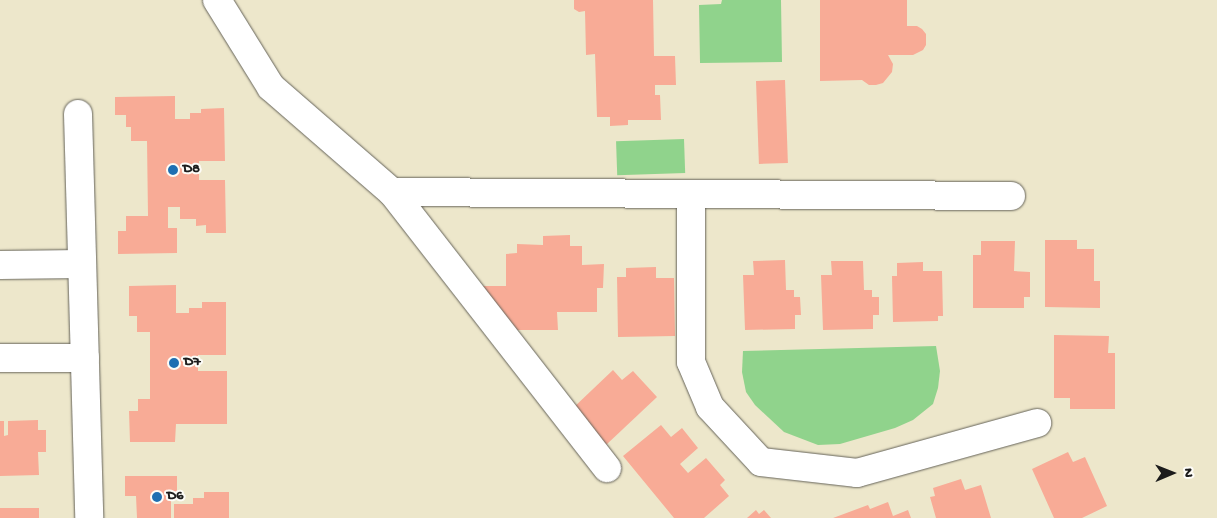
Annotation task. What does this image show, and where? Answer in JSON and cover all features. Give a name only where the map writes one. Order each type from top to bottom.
[{"type":"street","points":[[217,0],[271,87],[392,192],[607,468]]},
{"type":"street","points":[[78,114],[89,518]]},
{"type":"street","points":[[392,192],[1011,196]]},
{"type":"street","points":[[691,194],[691,362],[710,407],[761,462],[857,473],[1037,422]]},
{"type":"street","points":[[0,265],[82,264]]},
{"type":"street","points":[[0,358],[85,358]]},
{"type":"green space","points":[[722,0],[781,0],[782,62],[700,63],[699,5],[721,4]]},
{"type":"green space","points":[[684,139],[685,173],[617,175],[616,141]]},
{"type":"green space","points":[[936,346],[940,371],[938,388],[933,404],[913,420],[895,428],[840,444],[818,445],[784,432],[755,405],[746,392],[742,372],[743,351]]},
{"type":"building","points":[[574,0],[653,0],[654,56],[675,56],[676,85],[655,85],[655,95],[660,95],[661,120],[628,120],[628,125],[610,126],[610,117],[597,117],[595,54],[586,55],[585,11],[579,12],[574,9]]},
{"type":"building","points":[[820,0],[907,0],[907,26],[917,26],[922,29],[926,34],[926,45],[923,50],[913,55],[888,55],[893,64],[892,72],[883,83],[869,85],[862,80],[820,81]]},
{"type":"building","points":[[785,80],[788,163],[759,164],[756,81]]},
{"type":"building","name":"D8","points":[[175,96],[175,119],[190,119],[190,113],[201,113],[201,109],[224,108],[225,161],[199,161],[199,180],[225,180],[226,233],[206,233],[206,225],[196,226],[196,219],[180,219],[180,207],[168,207],[168,228],[177,228],[177,253],[118,254],[118,231],[126,231],[126,216],[148,216],[147,141],[131,141],[131,127],[126,127],[126,115],[115,115],[115,97]]},
{"type":"building","points":[[570,235],[570,246],[582,246],[582,265],[604,264],[603,288],[597,288],[597,312],[557,312],[558,330],[511,330],[481,286],[506,286],[506,254],[517,253],[517,244],[543,245],[543,236]]},
{"type":"building","points":[[1045,240],[1077,240],[1077,249],[1094,249],[1094,281],[1100,281],[1100,308],[1045,307]]},
{"type":"building","points":[[981,241],[1015,241],[1014,271],[1030,272],[1030,297],[1024,297],[1024,308],[973,308],[973,255],[981,255]]},
{"type":"building","points":[[785,260],[786,290],[794,290],[794,297],[800,297],[801,315],[795,315],[795,329],[745,330],[743,275],[754,275],[753,261]]},
{"type":"building","points":[[831,261],[863,261],[864,290],[872,290],[872,297],[879,297],[879,315],[873,315],[873,329],[823,330],[821,275],[832,275]]},
{"type":"building","points":[[923,262],[923,271],[942,271],[943,316],[938,316],[938,321],[893,322],[892,276],[897,276],[897,263]]},
{"type":"building","points":[[656,267],[656,278],[674,278],[675,336],[618,337],[617,277],[626,277],[626,268]]},
{"type":"building","name":"D7","points":[[176,285],[176,313],[189,313],[189,308],[202,308],[202,302],[226,302],[226,355],[198,355],[198,371],[227,371],[227,424],[176,424],[175,442],[130,442],[129,411],[138,411],[138,399],[150,399],[150,332],[137,332],[137,316],[129,316],[129,286]]},
{"type":"building","points":[[1054,335],[1109,336],[1108,353],[1115,353],[1115,409],[1070,409],[1070,398],[1054,398]]},
{"type":"building","points":[[613,370],[622,380],[633,371],[657,397],[606,445],[572,409]]},
{"type":"building","points":[[38,420],[38,430],[46,430],[46,452],[38,452],[39,475],[0,476],[0,421],[4,421],[4,436],[8,435],[8,421]]},
{"type":"building","points":[[661,425],[671,437],[682,428],[698,448],[680,464],[688,473],[706,458],[725,480],[720,485],[729,496],[704,518],[674,518],[623,456]]},
{"type":"building","points":[[1068,452],[1073,462],[1085,457],[1107,506],[1082,518],[1054,518],[1032,469]]},
{"type":"building","name":"D6","points":[[125,476],[177,476],[177,499],[171,499],[171,518],[137,518],[136,496],[125,496]]},
{"type":"building","points":[[961,479],[965,490],[981,485],[991,518],[936,518],[930,497],[935,496],[933,488]]},
{"type":"building","points":[[204,492],[229,492],[229,518],[174,518],[174,504],[193,504],[193,498],[204,498]]},
{"type":"building","points":[[888,502],[893,516],[908,510],[911,518],[833,518],[868,505],[870,509]]},
{"type":"building","points":[[0,508],[39,508],[39,518],[0,518]]},
{"type":"building","points":[[756,510],[759,514],[764,510],[771,518],[747,518]]},
{"type":"place","name":"D8","points":[[173,170]]},
{"type":"place","name":"D7","points":[[174,363]]},
{"type":"place","name":"D6","points":[[157,497]]}]
